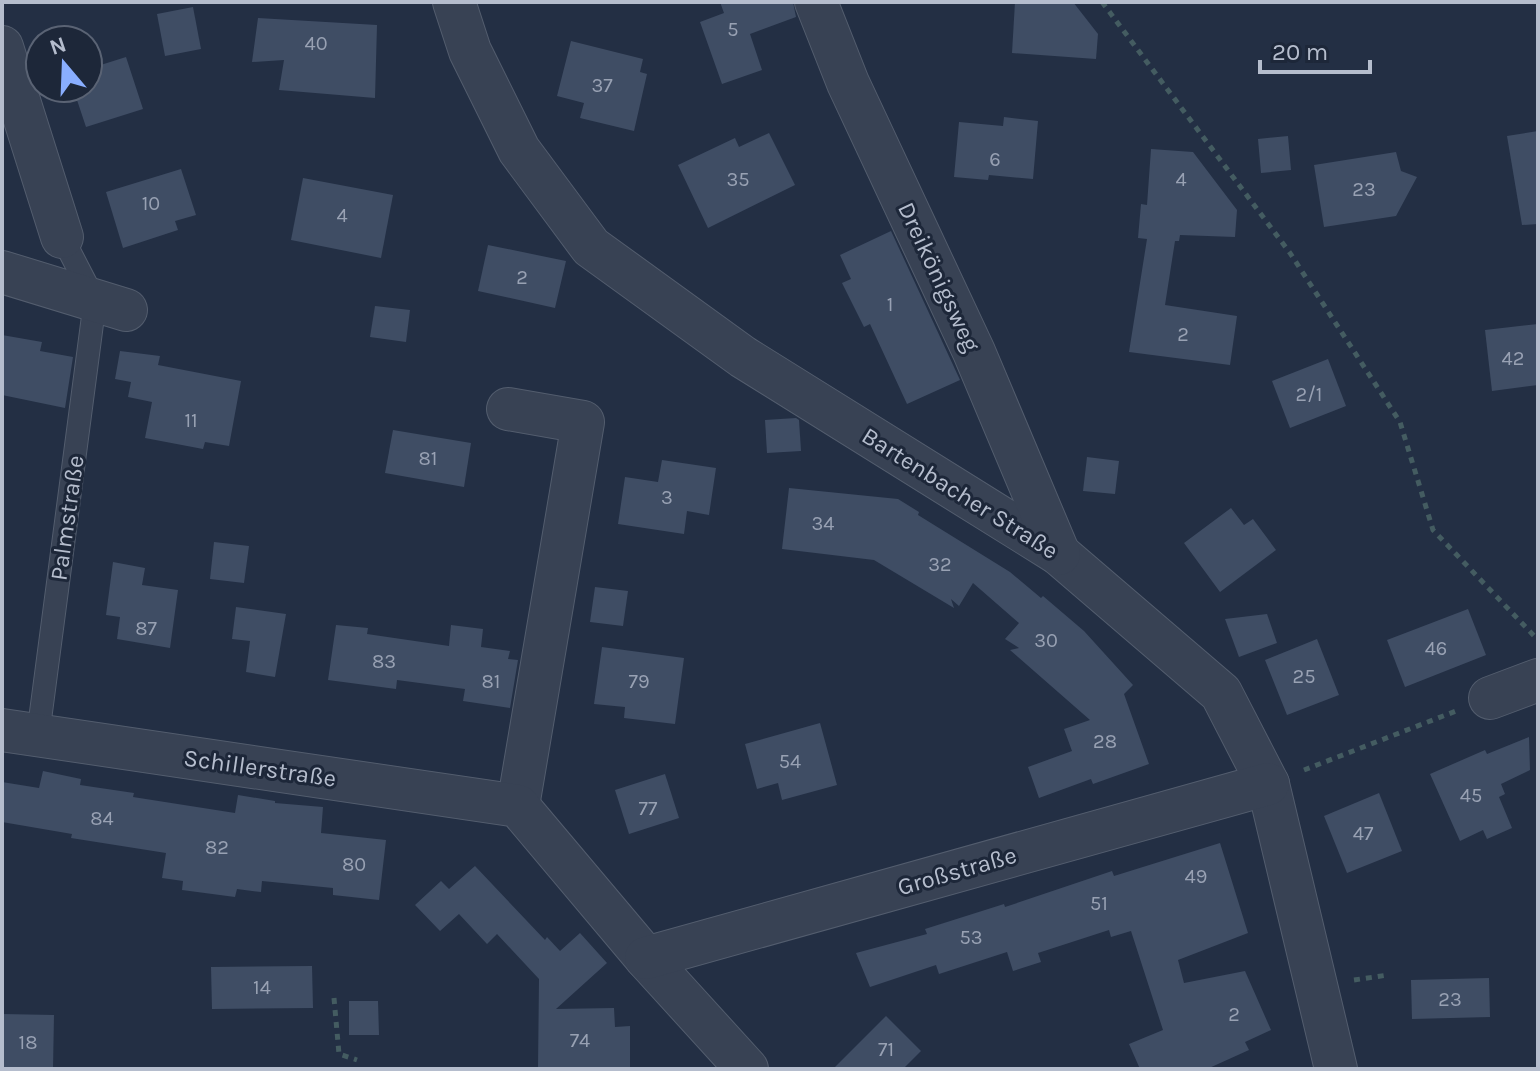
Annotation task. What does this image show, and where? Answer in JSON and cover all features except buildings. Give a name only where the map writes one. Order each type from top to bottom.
[{"type":"street","name":"Bartenbacher Straße","points":[[454,2],[470,51],[519,150],[591,247],[743,357],[1059,554],[1221,693],[1268,784],[1329,1066]]},
{"type":"street","name":"Dreikönigsweg","points":[[816,2],[848,83],[974,352],[1059,554]]},
{"type":"street","points":[[2,47],[62,237]]},
{"type":"street","points":[[2,272],[111,306]]},
{"type":"street","points":[[508,409],[583,422],[518,806],[646,958],[747,1069]]},
{"type":"street","points":[[1490,698],[1538,680]]},
{"type":"street","name":"Schillerstraße","points":[[20,732],[518,806]]},
{"type":"street","name":"Großstraße","points":[[646,958],[1268,784]]},
{"type":"lane","points":[[62,237],[111,306]]},
{"type":"lane","name":"Palmstraße","points":[[20,732],[111,306]]},
{"type":"path","points":[[1102,2],[1290,253],[1400,422],[1433,530],[1538,640]]},
{"type":"path","points":[[1268,784],[1490,698]]},
{"type":"path","points":[[334,998],[339,1054],[357,1060]]}]
